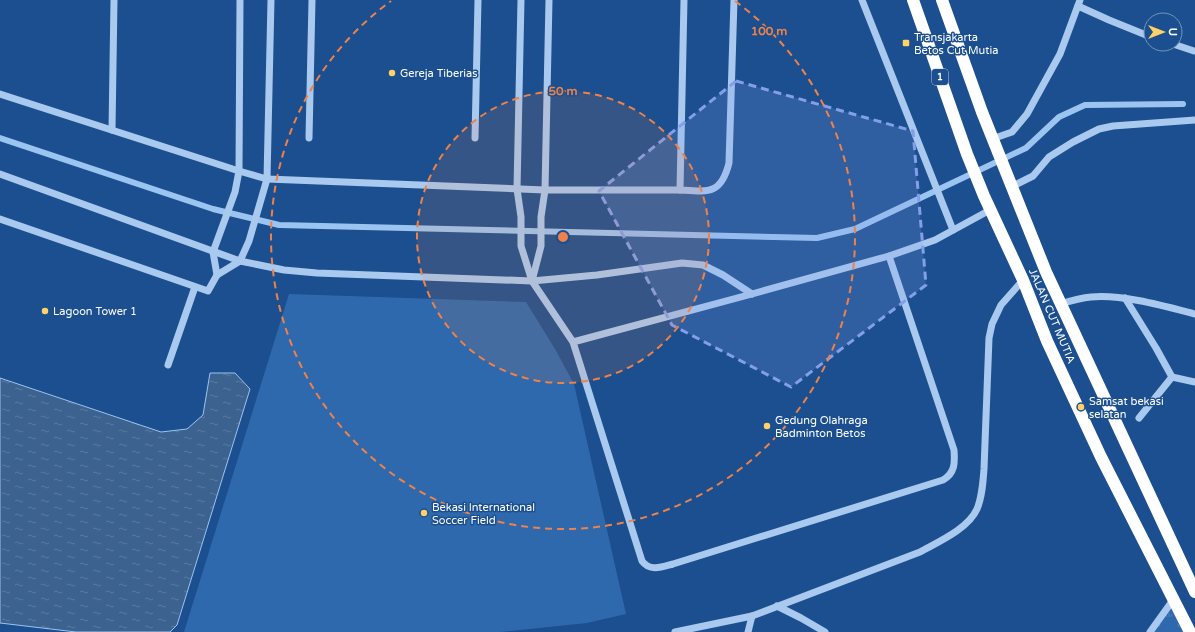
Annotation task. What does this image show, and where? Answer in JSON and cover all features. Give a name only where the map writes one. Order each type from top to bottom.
[{"type":"highway","name":"JALAN CUT MUTIA","points":[[913,0],[967,154],[990,210],[1023,280],[1047,341],[1101,457],[1190,632]]},
{"type":"highway","name":"JALAN CUT MUTIA","points":[[942,0],[992,139],[1046,272],[1195,592]]},
{"type":"street","points":[[112,130],[114,0]]},
{"type":"street","points":[[217,275],[213,252],[235,192],[239,171],[240,0]]},
{"type":"street","points":[[0,219],[208,291],[217,275],[240,261],[250,241],[267,179],[270,0]]},
{"type":"street","points":[[309,138],[312,0]]},
{"type":"street","points":[[475,138],[478,0]]},
{"type":"street","points":[[521,0],[517,189],[521,217],[521,246],[532,281],[574,342],[644,565],[652,568],[673,564],[943,480],[949,476],[954,465],[954,450],[889,256]]},
{"type":"street","points":[[532,281],[541,246],[541,217],[545,190],[549,0]]},
{"type":"street","points":[[680,190],[684,0]]},
{"type":"street","points":[[0,94],[267,179],[545,190],[704,191],[711,190],[718,186],[727,172],[729,163],[734,0]]},
{"type":"street","points":[[862,0],[953,230]]},
{"type":"street","points":[[992,139],[1012,132],[1027,114],[1060,54],[1079,3],[1109,20],[1143,34]]},
{"type":"street","points":[[1183,47],[1194,51]]},
{"type":"street","points":[[1010,182],[1033,176],[1049,157],[1073,142],[1099,129],[1113,126],[1195,120]]},
{"type":"street","points":[[0,174],[213,252],[240,261],[284,270],[302,272],[532,281],[597,275],[682,264],[703,265],[723,275],[752,294]]},
{"type":"street","points":[[574,342],[889,256],[935,240],[990,210]]},
{"type":"street","points":[[675,632],[752,616],[920,552],[942,540],[970,520],[977,510],[984,470],[988,338],[992,324],[1001,305],[1023,280]]},
{"type":"street","points":[[168,365],[195,287]]},
{"type":"street","points":[[1060,304],[1100,296],[1125,298],[1195,314]]},
{"type":"street","points":[[1125,298],[1172,377],[1195,382]]},
{"type":"street","points":[[1139,418],[1172,377]]},
{"type":"street","points":[[1150,632],[1173,600]]},
{"type":"street","points":[[778,606],[825,632]]},
{"type":"street","points":[[748,632],[752,616]]},
{"type":"highlighted area","points":[[736,81],[913,131],[926,285],[791,387],[672,325],[599,191]]},
{"type":"green space","points":[[289,294],[526,302],[555,349],[574,384],[626,614],[587,623],[501,632],[184,632]]},
{"type":"green space","points":[[1173,600],[1190,632],[1150,632]]},
{"type":"water","points":[[210,373],[235,373],[250,389],[177,625],[170,632],[76,632],[0,623],[0,378],[161,432],[187,429],[203,415]]},
{"type":"waterway","points":[[0,138],[213,209],[279,225],[817,238],[855,229],[1026,148],[1059,117],[1085,105],[1183,104]]},
{"type":"place","name":"Transjakarta Betos Cut Mutia","points":[[906,43]]},
{"type":"place","name":"Gereja Tiberias","points":[[392,73]]},
{"type":"place","name":"Lagoon Tower 1","points":[[45,311]]},
{"type":"place","name":"Samsat bekasi selatan","points":[[1081,407]]},
{"type":"place","name":"Gedung Olahraga Badminton Betos","points":[[767,426]]},
{"type":"place","name":"Bekasi International Soccer Field","points":[[424,513]]}]
